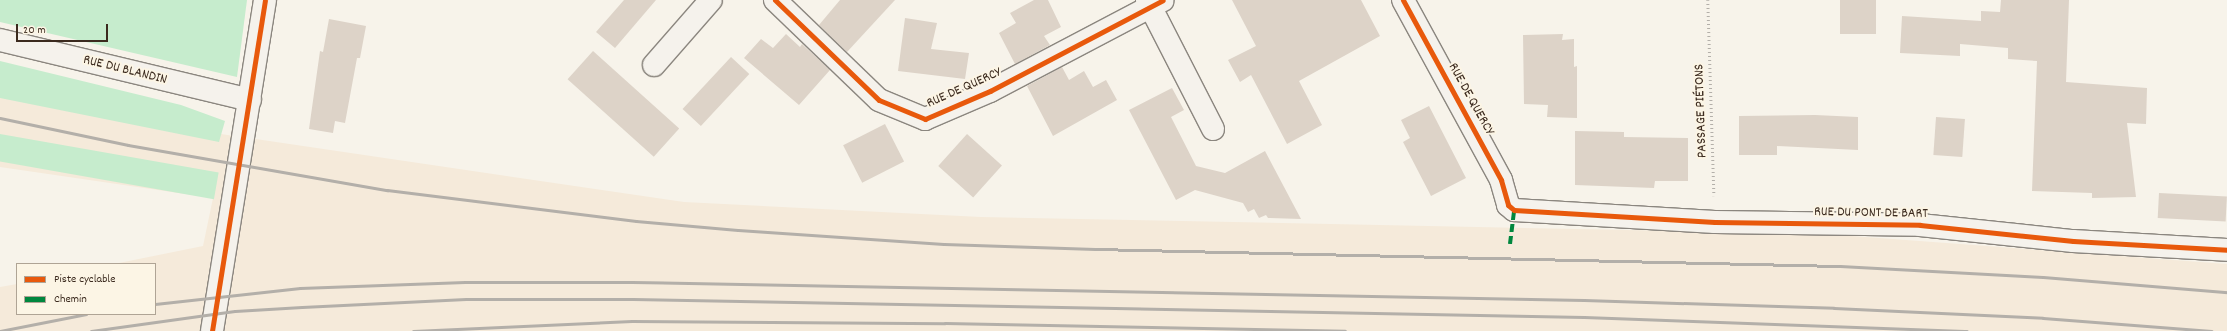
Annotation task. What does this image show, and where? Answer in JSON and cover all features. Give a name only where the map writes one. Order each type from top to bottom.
[{"type":"street","points":[[212,331],[265,0]]},
{"type":"street","points":[[654,65],[711,0]]},
{"type":"street","name":"RUE DE QUERCY","points":[[775,0],[879,100],[925,119],[990,91],[1154,2]]},
{"type":"street","name":"RUE DE QUERCY","points":[[1403,0],[1501,180],[1508,205],[1514,210]]},
{"type":"street","points":[[1154,2],[1213,129]]},
{"type":"street","name":"RUE DU BLANDIN","points":[[0,40],[250,100]]},
{"type":"street","name":"RUE DU PONT DE BART","points":[[1514,210],[1715,222],[1920,225],[2073,241],[2227,250]]},
{"type":"shaded area","points":[[0,70],[221,134],[684,202],[981,217],[1825,234],[2227,264],[2227,331],[0,331],[0,287],[16,284],[16,315],[156,315],[156,263],[119,263],[203,246],[213,198],[0,167]]},
{"type":"green space","points":[[0,0],[247,0],[237,77],[0,22]]},
{"type":"green space","points":[[0,61],[181,105],[225,121],[219,142],[0,98]]},
{"type":"green space","points":[[0,134],[219,173],[214,199],[0,161]]},
{"type":"building","points":[[624,0],[656,0],[615,48],[596,32]]},
{"type":"building","points":[[840,0],[895,0],[847,52],[819,25]]},
{"type":"building","points":[[1034,0],[1048,0],[1061,27],[1044,36],[1050,45],[1015,64],[999,33],[1016,23],[1010,13]]},
{"type":"building","points":[[1232,0],[1361,0],[1380,36],[1299,81],[1322,125],[1287,144],[1251,75],[1240,82],[1228,60],[1256,46]]},
{"type":"building","points":[[1840,0],[1876,0],[1876,34],[1840,34]]},
{"type":"building","points":[[2001,0],[2069,0],[2066,82],[2147,88],[2146,124],[2127,123],[2136,197],[2092,198],[2092,193],[2032,191],[2037,61],[2008,59],[2008,48],[1960,44],[1960,56],[1900,53],[1902,16],[1981,21],[1981,11],[2000,12]]},
{"type":"building","points":[[905,18],[937,23],[931,49],[969,53],[965,79],[898,71]]},
{"type":"building","points":[[329,19],[366,26],[360,58],[357,58],[345,123],[335,121],[333,133],[309,129],[320,51],[323,52]]},
{"type":"building","points":[[786,34],[800,47],[802,44],[830,70],[799,105],[744,58],[761,39],[773,48]]},
{"type":"building","points":[[1563,34],[1562,40],[1574,39],[1574,67],[1577,66],[1577,118],[1547,117],[1548,105],[1524,104],[1523,35]]},
{"type":"building","points":[[593,51],[679,129],[654,157],[568,79]]},
{"type":"building","points":[[731,57],[749,74],[701,126],[683,109]]},
{"type":"building","points":[[1062,67],[1069,80],[1084,71],[1093,87],[1106,80],[1117,100],[1053,136],[1027,86]]},
{"type":"building","points":[[1172,88],[1184,110],[1171,117],[1196,166],[1225,173],[1265,151],[1301,219],[1268,218],[1266,215],[1259,218],[1254,209],[1248,212],[1243,203],[1195,190],[1176,200],[1129,110]]},
{"type":"building","points":[[1429,106],[1466,178],[1431,196],[1403,142],[1410,138],[1401,120]]},
{"type":"building","points":[[1815,115],[1858,117],[1858,150],[1777,146],[1777,155],[1739,155],[1739,116]]},
{"type":"building","points":[[1936,117],[1965,119],[1962,157],[1933,155]]},
{"type":"building","points":[[885,124],[904,161],[862,183],[843,145]]},
{"type":"building","points":[[1575,131],[1624,132],[1624,137],[1688,138],[1688,181],[1655,181],[1654,188],[1575,185]]},
{"type":"building","points":[[967,134],[1002,165],[973,197],[938,166]]},
{"type":"building","points":[[2159,193],[2227,197],[2226,222],[2158,218]]},
{"type":"railway","points":[[0,118],[128,145],[387,190],[636,221],[738,230],[944,244],[1095,249],[1840,266],[2043,277],[2227,292]]},
{"type":"railway","points":[[156,304],[300,288],[465,282],[632,282],[1584,300],[1834,308],[2043,318],[2211,331]]},
{"type":"railway","points":[[91,331],[235,311],[466,299],[633,299],[1584,317],[1967,331]]},
{"type":"railway","points":[[0,331],[81,315]]},
{"type":"railway","points":[[413,331],[632,321],[945,323],[1345,331]]},
{"type":"marked path","points":[[1510,244],[1514,210]]},
{"type":"cycle path","points":[[212,331],[265,0]]},
{"type":"cycle path","points":[[775,0],[879,100],[925,119],[990,91],[1163,0]]},
{"type":"cycle path","points":[[1403,0],[1501,180],[1508,205],[1514,210],[1715,222],[1920,225],[2073,241],[2227,250]]}]
